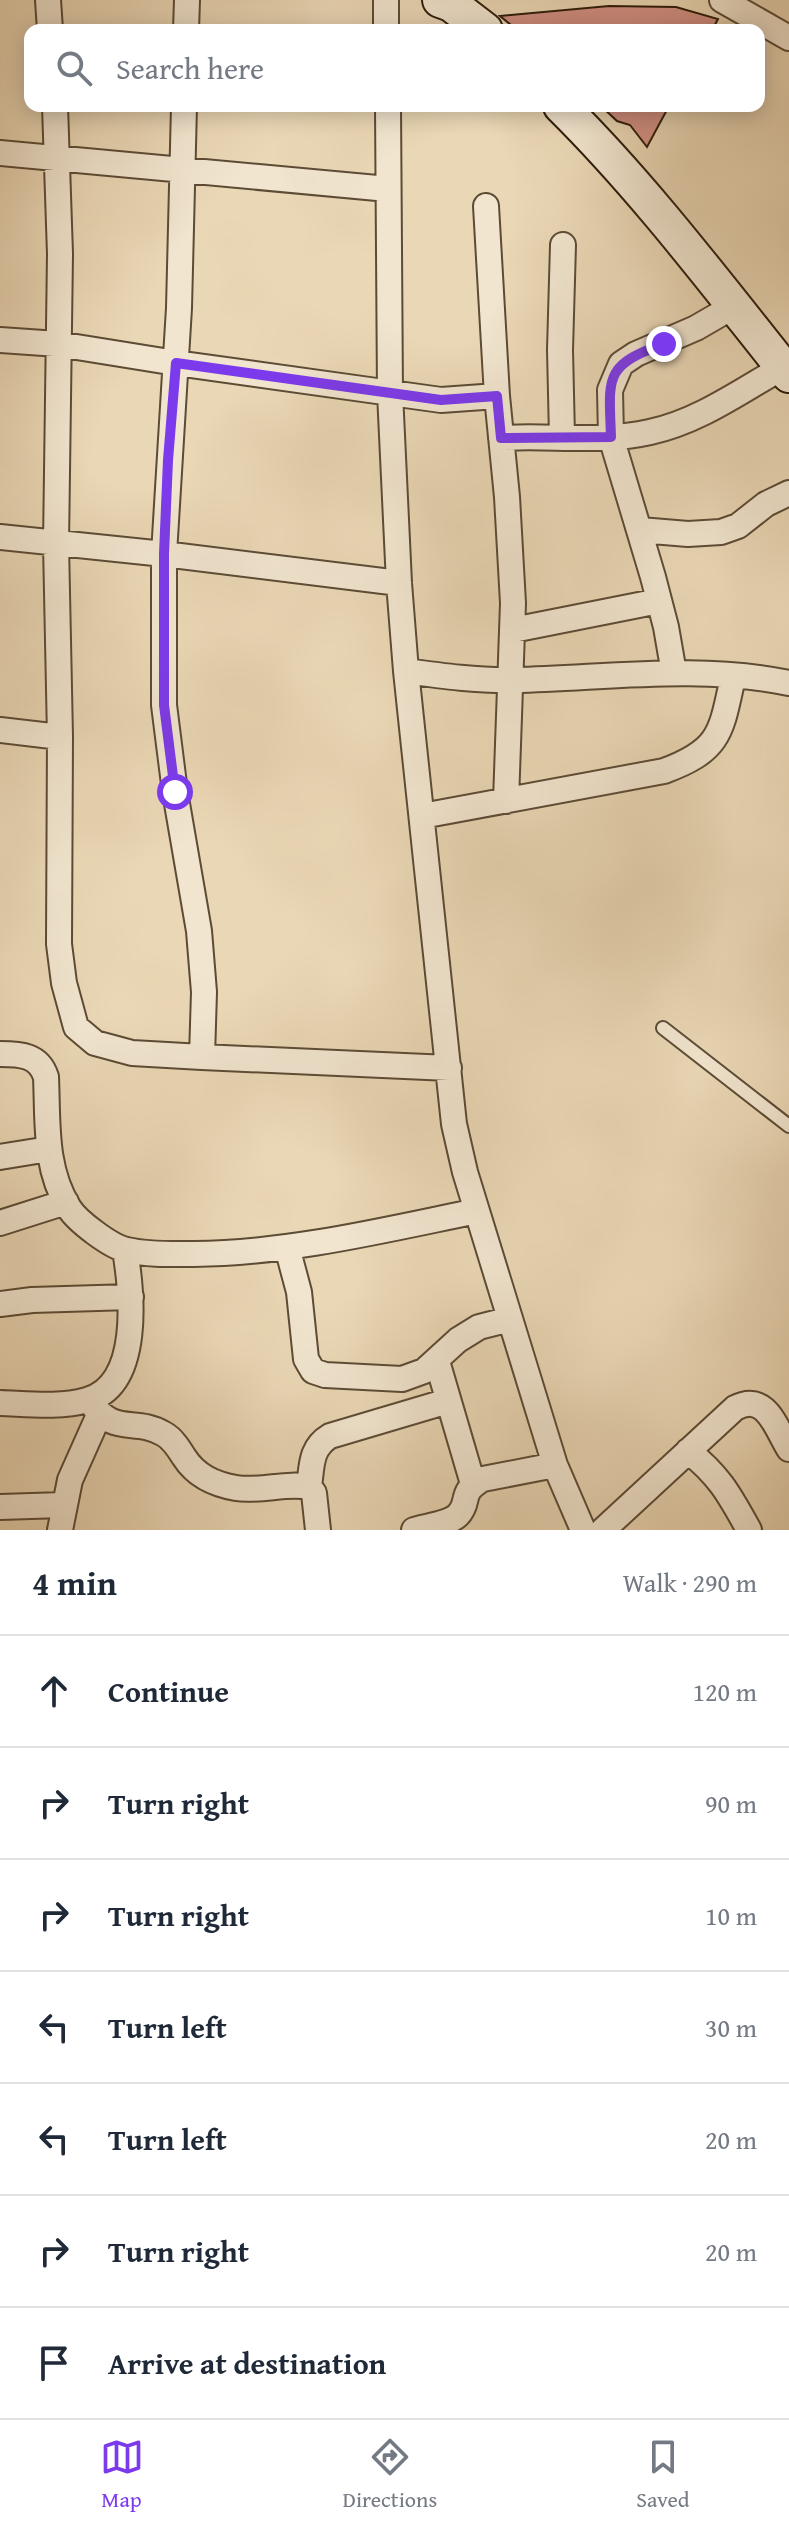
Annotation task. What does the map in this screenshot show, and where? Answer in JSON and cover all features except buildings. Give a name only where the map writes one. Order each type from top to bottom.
[{"type":"main road","points":[[452,1],[478,24]]},
{"type":"main road","points":[[567,112],[588,133],[786,371]]},
{"type":"street","points":[[48,0],[50,24]]},
{"type":"street","points":[[186,24],[187,0]]},
{"type":"street","points":[[386,0],[386,24]]},
{"type":"street","points":[[722,0],[764,24]]},
{"type":"street","points":[[765,24],[789,38]]},
{"type":"street","points":[[55,112],[59,158],[56,544],[60,737],[59,944],[64,983],[76,1027],[95,1043],[132,1053],[449,1068]]},
{"type":"street","points":[[184,112],[176,363],[164,554],[164,705],[175,792],[199,931],[204,992],[202,1057]]},
{"type":"street","points":[[388,112],[390,393],[399,583],[454,1124],[465,1172],[555,1465],[583,1530]]},
{"type":"street","points":[[0,153],[388,189]]},
{"type":"street","points":[[486,206],[497,396],[508,512],[513,630],[506,801]]},
{"type":"street","points":[[562,437],[560,350],[563,245]]},
{"type":"street","points":[[674,673],[659,601],[611,437],[610,390],[621,364],[734,306]]},
{"type":"street","points":[[0,340],[58,344],[441,400],[497,396]]},
{"type":"street","points":[[501,438],[611,437],[651,432],[698,416],[786,371]]},
{"type":"street","points":[[640,530],[688,534],[721,532],[738,526],[766,504],[789,493]]},
{"type":"street","points":[[0,537],[399,583]]},
{"type":"street","points":[[513,630],[659,601]]},
{"type":"street","points":[[406,671],[512,680],[674,673],[789,683]]},
{"type":"street","points":[[422,816],[664,771],[691,761],[711,745],[722,726],[733,677]]},
{"type":"street","points":[[0,730],[60,737]]},
{"type":"street","points":[[0,1054],[29,1056],[38,1061],[46,1077],[49,1149],[55,1180],[70,1211],[101,1237],[125,1250],[173,1254],[287,1247],[477,1211]]},
{"type":"street","points":[[0,1157],[49,1149]]},
{"type":"street","points":[[0,1223],[66,1202]]},
{"type":"street","points":[[287,1247],[299,1292],[306,1359],[313,1371],[325,1375],[402,1379],[424,1371],[458,1340],[479,1327],[510,1319]]},
{"type":"street","points":[[60,1530],[63,1505],[94,1407],[122,1368],[130,1326],[131,1297],[125,1250]]},
{"type":"street","points":[[0,1304],[131,1297]]},
{"type":"street","points":[[437,1361],[473,1484]]},
{"type":"street","points":[[318,1530],[314,1493],[309,1487],[313,1453],[319,1442],[448,1401]]},
{"type":"street","points":[[603,1530],[735,1408],[746,1402],[758,1403],[765,1410],[789,1449]]},
{"type":"street","points":[[0,1403],[94,1407],[112,1423],[164,1434],[177,1445],[198,1474],[215,1482],[237,1488],[309,1487]]},
{"type":"street","points":[[688,1451],[709,1467],[723,1484],[749,1530]]},
{"type":"street","points":[[414,1530],[459,1523],[464,1495],[473,1484],[483,1479],[555,1465]]},
{"type":"street","points":[[0,1507],[63,1505]]},
{"type":"lane","points":[[663,1028],[789,1126]]},
{"type":"route","points":[[175,792],[164,705],[164,554],[176,363],[441,400],[497,396],[501,438],[611,437],[610,390],[613,376],[621,364],[636,354],[664,344]]}]
